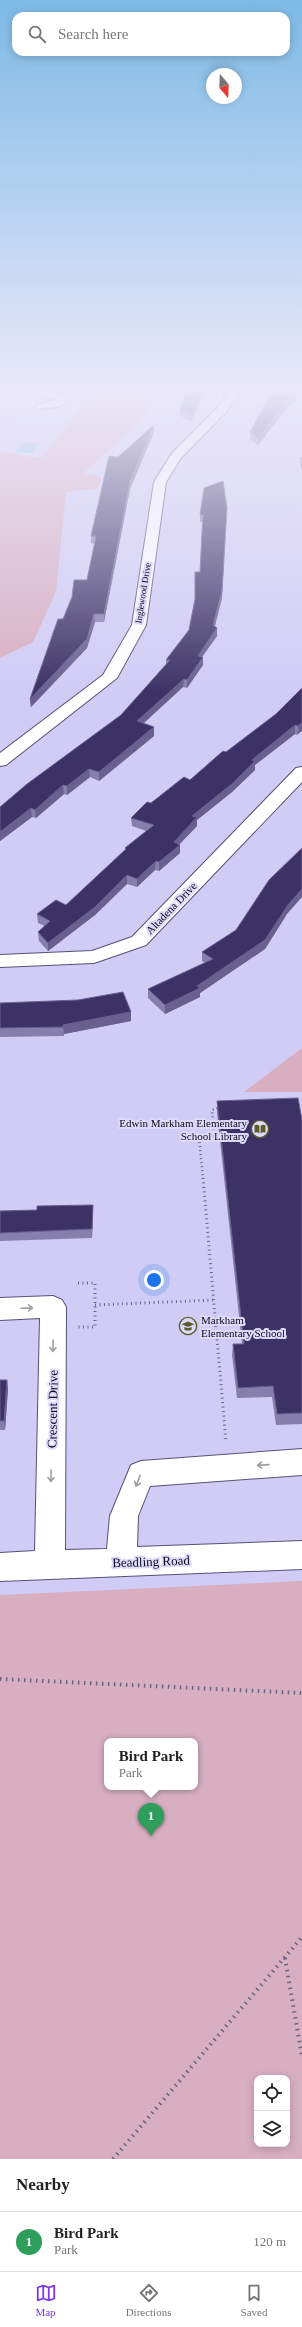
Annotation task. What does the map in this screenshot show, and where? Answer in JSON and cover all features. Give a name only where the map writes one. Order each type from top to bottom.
[{"type":"street","name":"Inglewood Drive","points":[[0,761],[109,678],[139,625],[159,492]]},
{"type":"street","name":"Altadena Drive","points":[[0,961],[94,957],[138,941],[302,772]]},
{"type":"street","name":"Crescent Drive","points":[[0,1309],[53,1307],[50,1565]]},
{"type":"street","points":[[121,1562],[124,1516],[141,1474],[302,1462]]},
{"type":"street","name":"Beadling Road","points":[[0,1568],[302,1555]]},
{"type":"path","points":[[219,1107],[212,1110],[214,1136],[199,1137],[226,1438]]},
{"type":"path","points":[[77,1327],[95,1327],[95,1283],[78,1283]]},
{"type":"path","points":[[95,1305],[213,1300]]},
{"type":"path","points":[[0,1678],[302,1693]]},
{"type":"path","points":[[113,2159],[302,1937]]},
{"type":"path","points":[[284,1958],[302,2057]]},
{"type":"shaded area","points":[[0,492],[68,492],[66,492],[56,592],[33,642],[0,658]]},
{"type":"shaded area","points":[[302,1048],[302,1092],[244,1092]]},
{"type":"shaded area","points":[[302,1581],[302,2159],[0,2159],[0,1595]]},
{"type":"building","points":[[101,492],[128,492],[104,614],[94,614],[87,639],[30,699],[58,619],[63,619],[72,597],[74,580],[87,580],[96,536],[91,536]]},
{"type":"building","points":[[203,492],[225,492],[227,508],[222,591],[213,625],[217,628],[198,656],[203,657],[187,680],[184,679],[137,721],[154,727],[99,772],[89,769],[67,786],[63,785],[35,810],[31,808],[0,832],[0,807],[27,784],[121,715],[170,660],[166,660],[189,630],[195,599],[195,572],[200,572],[203,515],[200,515]]},
{"type":"building","points":[[302,688],[302,723],[298,726],[295,725],[252,760],[255,761],[233,783],[192,816],[197,817],[174,842],[180,845],[159,862],[156,861],[137,879],[127,875],[95,907],[48,943],[38,932],[50,921],[37,914],[56,900],[66,905],[126,849],[125,848],[154,825],[131,818],[147,802],[151,803],[184,777],[190,780],[223,751],[226,752],[276,714]]},
{"type":"building","points":[[302,848],[302,889],[288,905],[265,940],[197,986],[200,988],[165,1005],[148,989],[213,959],[202,952],[236,930],[269,880]]},
{"type":"building","points":[[123,992],[131,1012],[63,1025],[63,1027],[0,1028],[0,1003],[78,1000]]},
{"type":"building","name":"Markham Elementary School","points":[[298,1098],[302,1120],[302,1413],[277,1414],[273,1386],[238,1388],[233,1344],[244,1344],[217,1101]]},
{"type":"building","points":[[93,1205],[92,1229],[0,1233],[0,1211],[37,1210],[37,1206]]},
{"type":"building","points":[[0,1380],[7,1380],[4,1421],[0,1421]]},
{"type":"place","name":"Edwin Markham Elementary School Library","points":[[260,1129]]},
{"type":"place","name":"Markham Elementary School","points":[[188,1326]]},
{"type":"place","name":"Bird Park","points":[[151,1836]]}]
